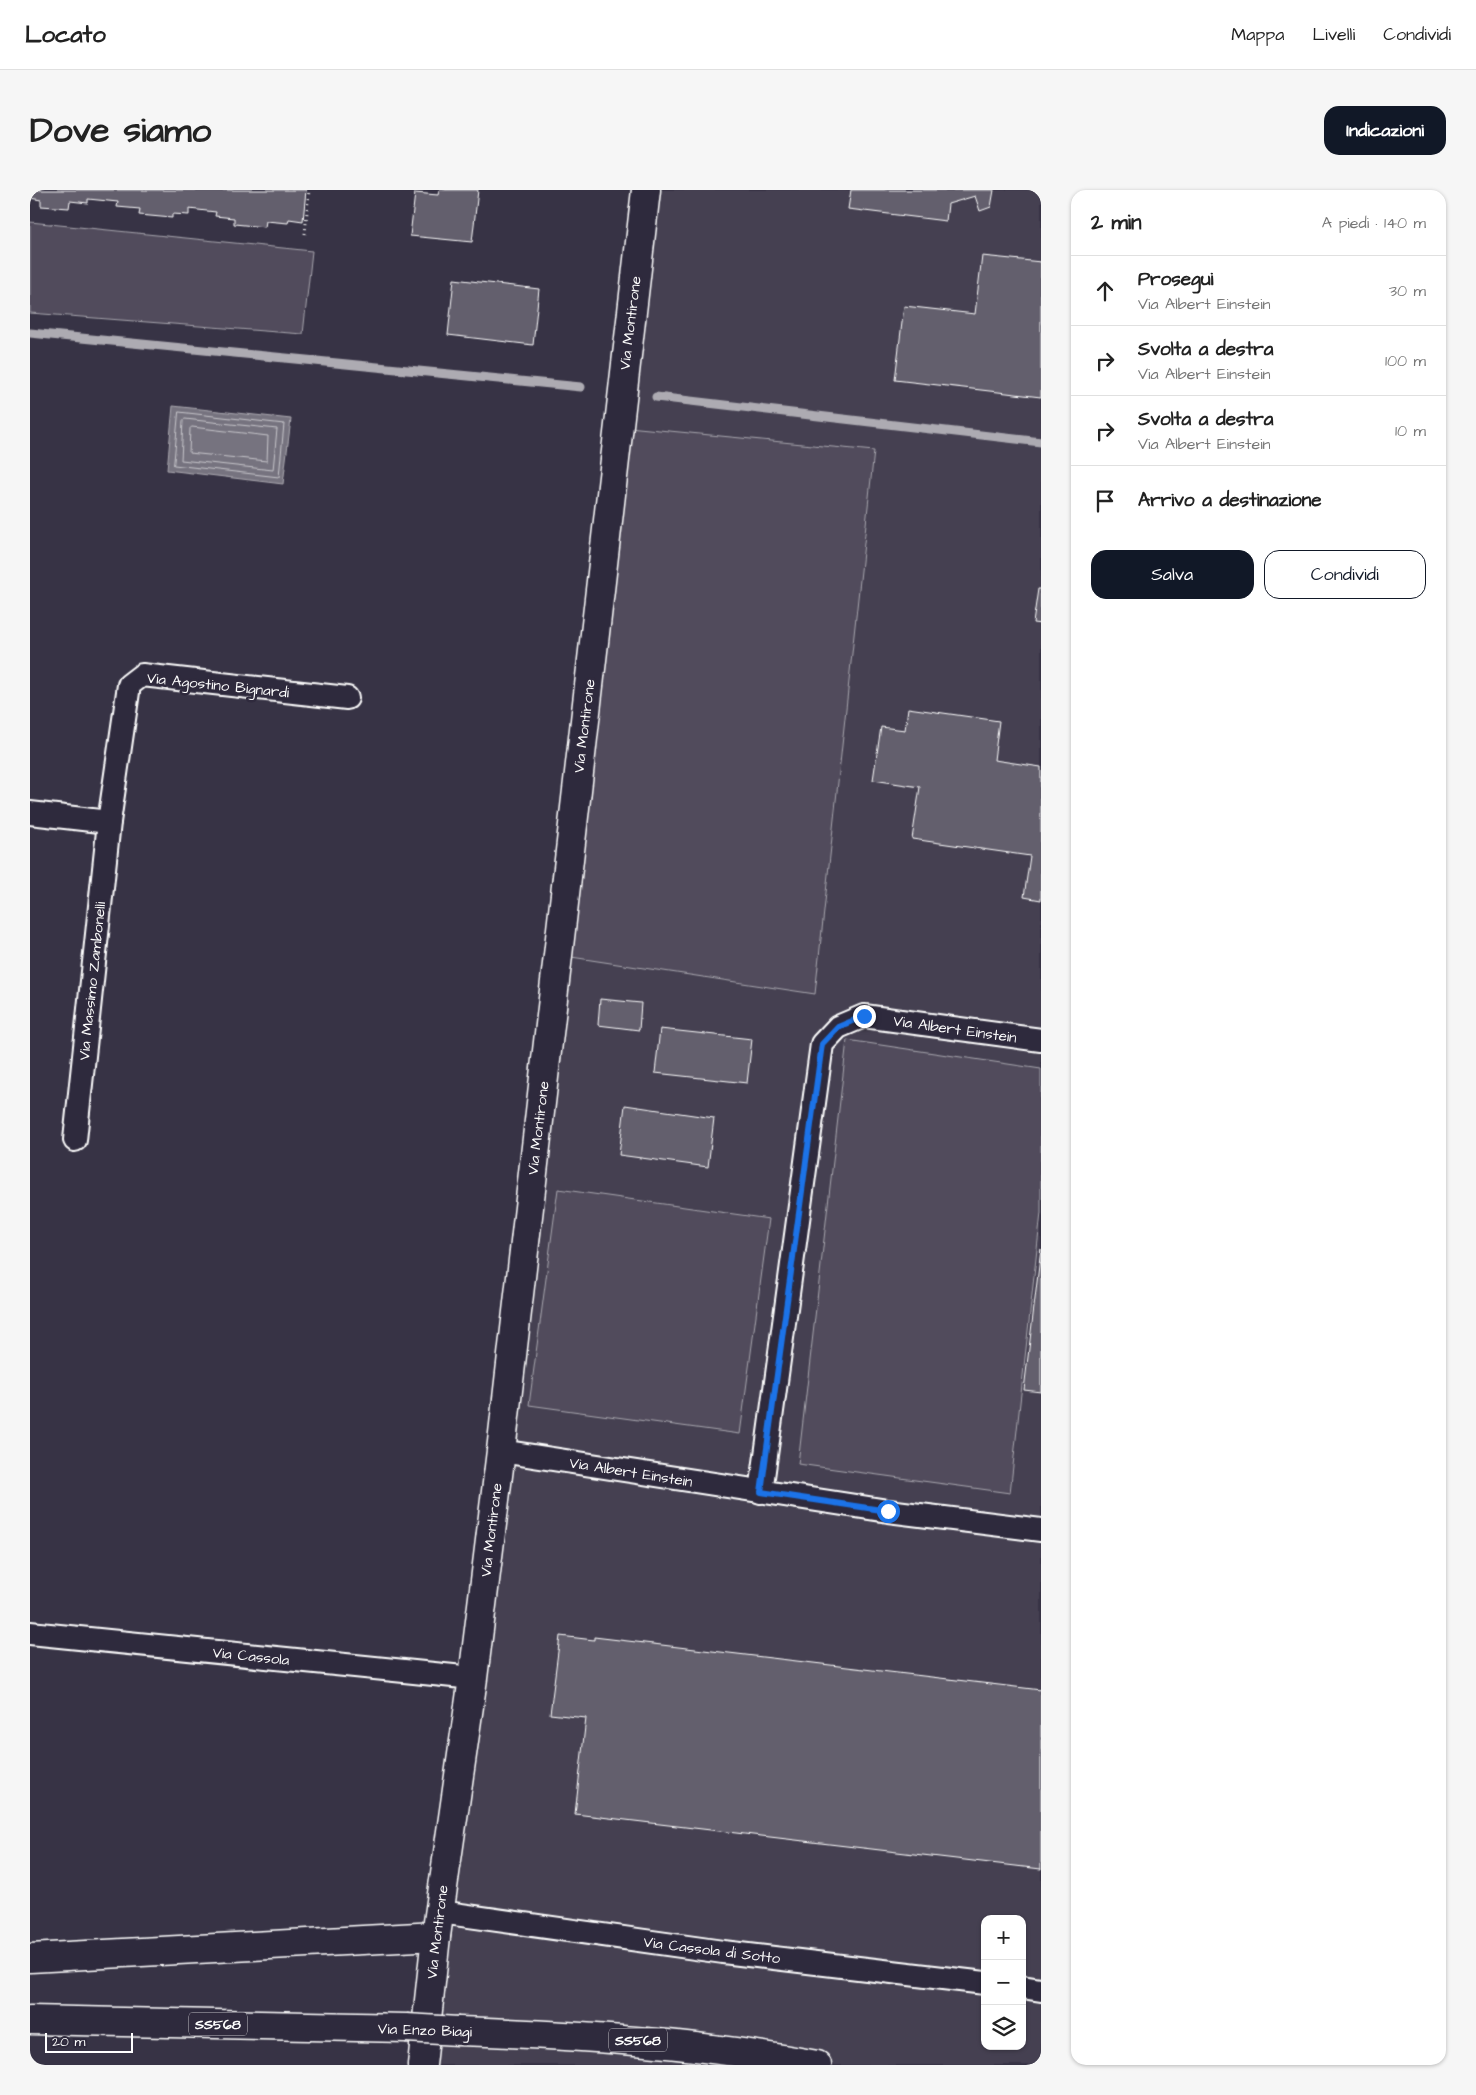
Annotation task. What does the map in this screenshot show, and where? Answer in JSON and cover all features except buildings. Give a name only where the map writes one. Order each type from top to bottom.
[{"type":"street","name":"Via Montirone","points":[[422,2065],[438,1924],[501,1451],[646,190]]},
{"type":"street","name":"Via Agostino Bignardi","points":[[109,822],[129,685],[142,675],[347,698]]},
{"type":"street","points":[[30,813],[109,822]]},
{"type":"street","name":"Via Massimo Zambonelli","points":[[75,1140],[109,822]]},
{"type":"street","name":"Via Albert Einstein","points":[[761,1492],[822,1044],[838,1027],[864,1016],[1041,1040]]},
{"type":"street","name":"Via Albert Einstein","points":[[501,1451],[761,1492],[1041,1530]]},
{"type":"street","name":"Via Cassola","points":[[30,1633],[472,1678]]},
{"type":"street","points":[[30,1958],[438,1924]]},
{"type":"street","name":"Via Cassola di Sotto","points":[[438,1924],[723,1952],[981,1983]]},
{"type":"street","points":[[1026,1988],[1041,1990]]},
{"type":"street","name":"Via Enzo Biagi","points":[[30,2020],[406,2028],[582,2035],[679,2044],[817,2065]]},
{"type":"path","points":[[305,234],[309,190]]},
{"type":"shaded area","points":[[652,190],[1041,190],[1041,2065],[414,2065]]},
{"type":"shaded area","points":[[30,222],[312,251],[303,334],[30,313]]},
{"type":"shaded area","points":[[618,426],[874,451],[815,994],[558,955]]},
{"type":"shaded area","points":[[847,1040],[1041,1069],[1041,1213],[1010,1493],[798,1464]]},
{"type":"shaded area","points":[[558,1189],[769,1219],[740,1434],[529,1405]]},
{"type":"water","points":[[173,406],[291,419],[283,484],[167,470]]},
{"type":"waterway","points":[[30,333],[581,387]]},
{"type":"waterway","points":[[656,397],[1041,442]]},
{"type":"route","points":[[864,1016],[838,1027],[822,1044],[761,1492],[888,1511]]}]
